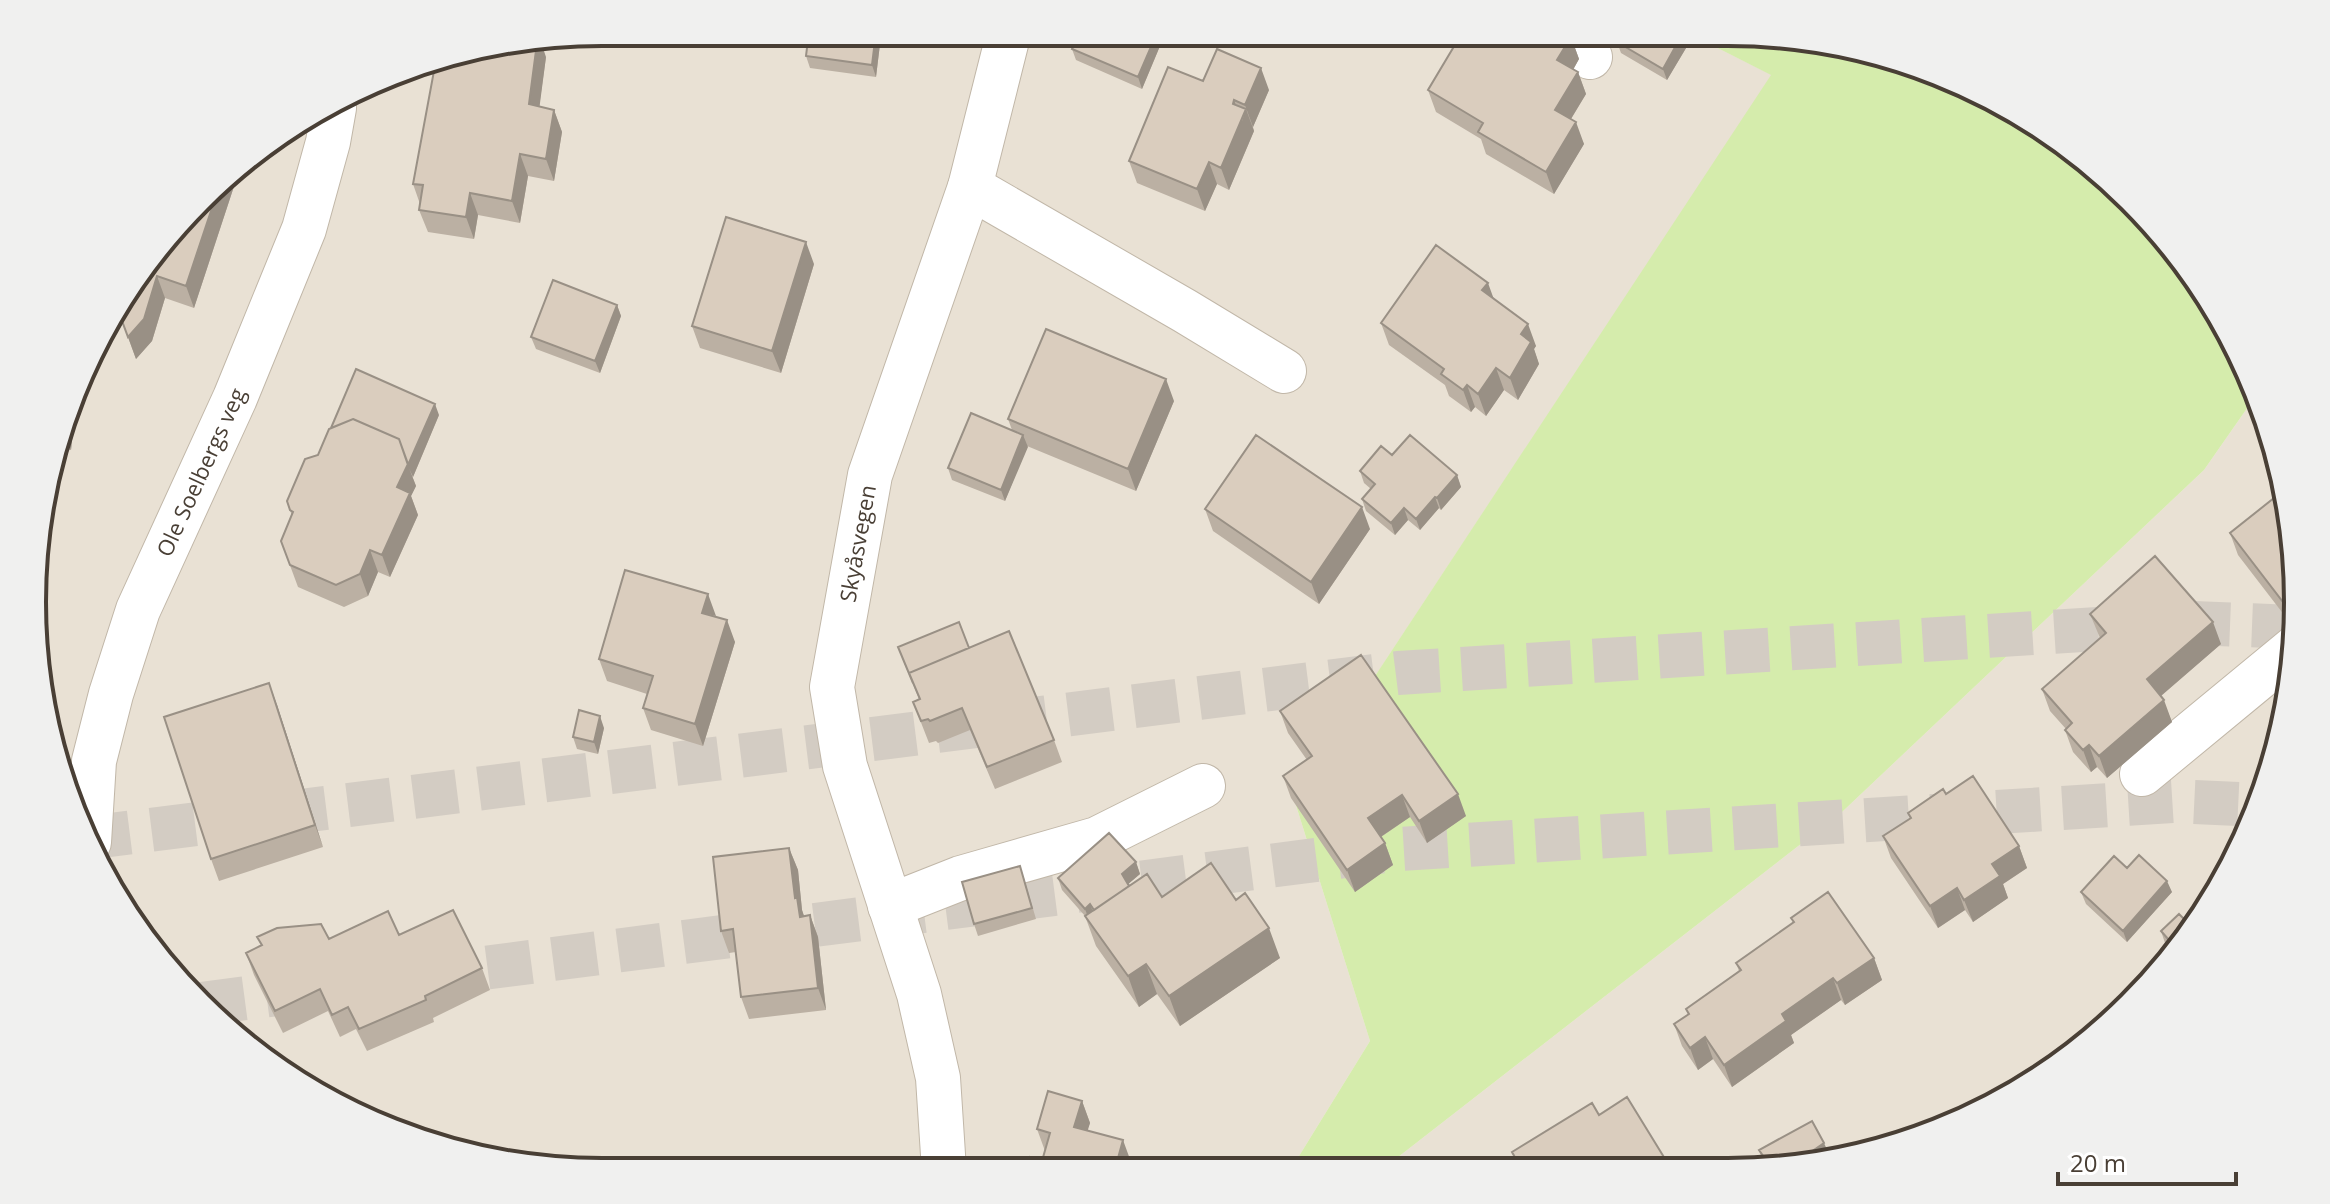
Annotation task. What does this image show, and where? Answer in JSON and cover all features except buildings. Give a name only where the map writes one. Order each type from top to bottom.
[{"type":"street","name":"Skyåsvegen","points":[[943,1158],[938,1078],[919,994],[845,766],[832,687],[870,475],[970,187],[1005,46]]},
{"type":"street","points":[[1572,46],[1590,57]]},
{"type":"street","name":"Ole Soelbergs veg","points":[[90,820],[94,761],[111,694],[138,610],[235,398],[304,229],[333,115]]},
{"type":"street","points":[[970,187],[1284,371]]},
{"type":"street","points":[[2142,774],[2281,660]]},
{"type":"street","points":[[890,906],[961,878],[1097,839],[1203,786]]},
{"type":"shaded area","points":[[602,46],[1714,46],[1772,75],[1294,799],[1370,1041],[1298,1158],[566,1157],[458,1139],[389,1116],[324,1084],[235,1020],[184,969],[161,940],[120,880],[103,848],[88,815],[65,746],[47,638],[47,566],[51,529],[65,458],[76,423],[88,389],[120,324],[184,235],[235,184],[293,140],[324,120],[389,88],[458,65],[529,51]]},
{"type":"shaded area","points":[[2248,407],[2273,494],[2283,566],[2283,638],[2273,710],[2265,746],[2242,815],[2210,880],[2146,969],[2095,1020],[2037,1064],[1974,1101],[1907,1128],[1836,1147],[1764,1157],[1728,1158],[1397,1158],[1842,812],[2204,470]]},
{"type":"green space","points":[[1714,46],[1801,51],[1872,65],[1941,88],[1974,103],[2037,140],[2095,184],[2146,235],[2169,264],[2210,324],[2248,407],[2204,470],[1842,812],[1397,1158],[1298,1158],[1370,1041],[1294,799],[1771,75]]},
{"type":"tunnel","points":[[98,837],[1398,673],[2193,623],[2283,627]]},
{"type":"tunnel","points":[[422,976],[1400,849],[2175,801],[2246,804]]},
{"type":"tunnel","points":[[216,1002],[322,988]]}]
